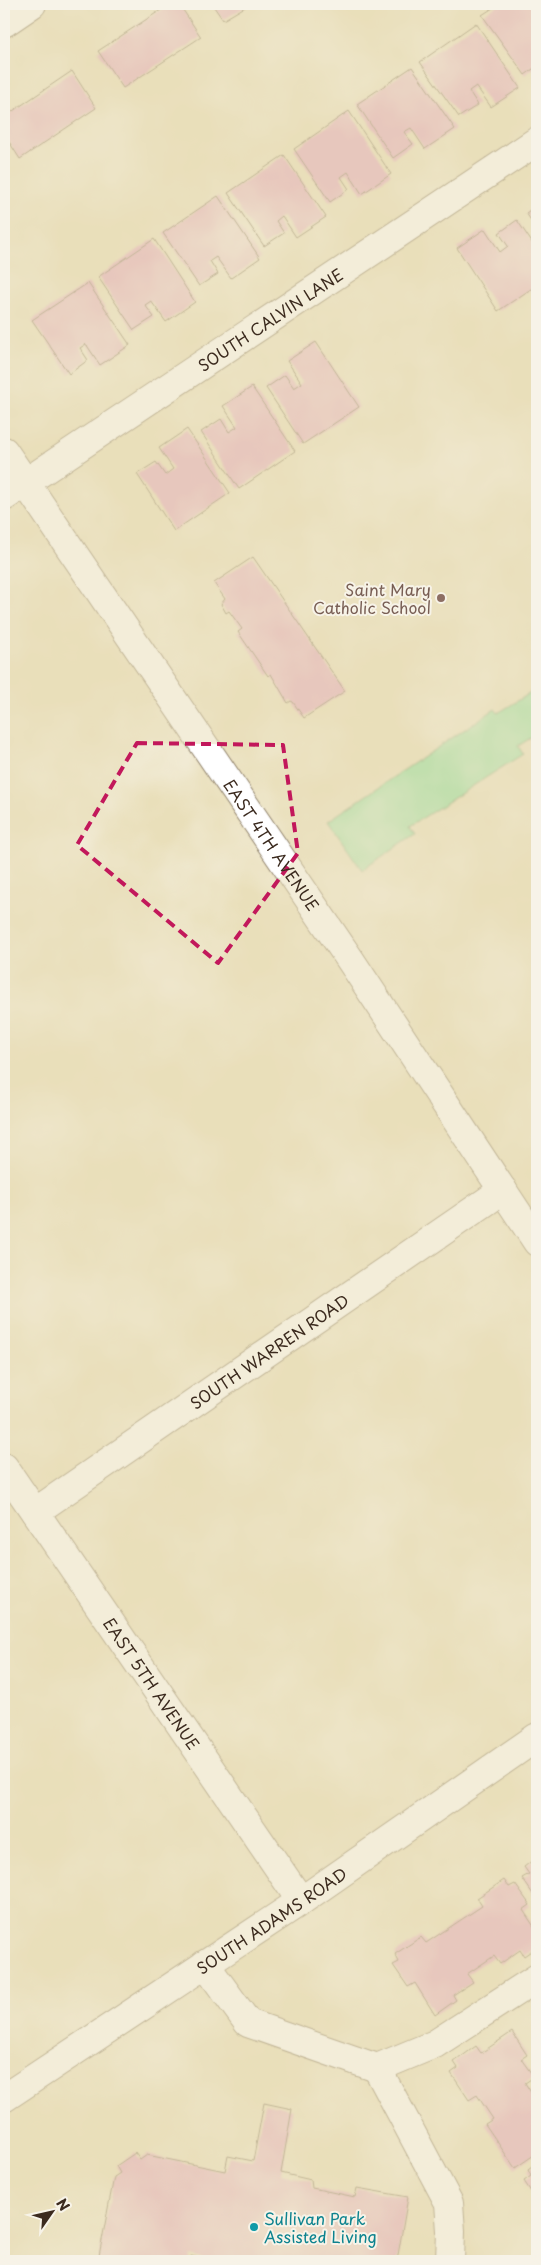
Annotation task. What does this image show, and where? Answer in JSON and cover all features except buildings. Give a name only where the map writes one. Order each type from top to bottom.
[{"type":"street","points":[[4,23],[32,4]]},
{"type":"street","name":"SOUTH CALVIN LANE","points":[[15,490],[537,141]]},
{"type":"street","name":"EAST 4TH AVENUE","points":[[4,451],[15,490],[355,967],[537,1242]]},
{"type":"street","name":"SOUTH WARREN ROAD","points":[[35,1512],[503,1190]]},
{"type":"street","name":"EAST 5TH AVENUE","points":[[4,1467],[301,1901]]},
{"type":"street","name":"SOUTH ADAMS ROAD","points":[[4,2098],[301,1901],[537,1738]]},
{"type":"street","points":[[205,1964],[248,2023],[377,2068],[435,2044],[537,1978]]},
{"type":"street","points":[[377,2068],[449,2202],[452,2232],[450,2261]]},
{"type":"highlighted area","points":[[137,743],[283,745],[298,853],[218,963],[77,845]]},
{"type":"green space","points":[[537,689],[537,734],[518,746],[523,754],[410,826],[415,834],[362,870],[328,821],[495,709],[498,713]]},
{"type":"place","name":"Saint Mary Catholic School","points":[[441,598]]},
{"type":"place","name":"Sullivan Park Assisted Living","points":[[254,2227]]}]
